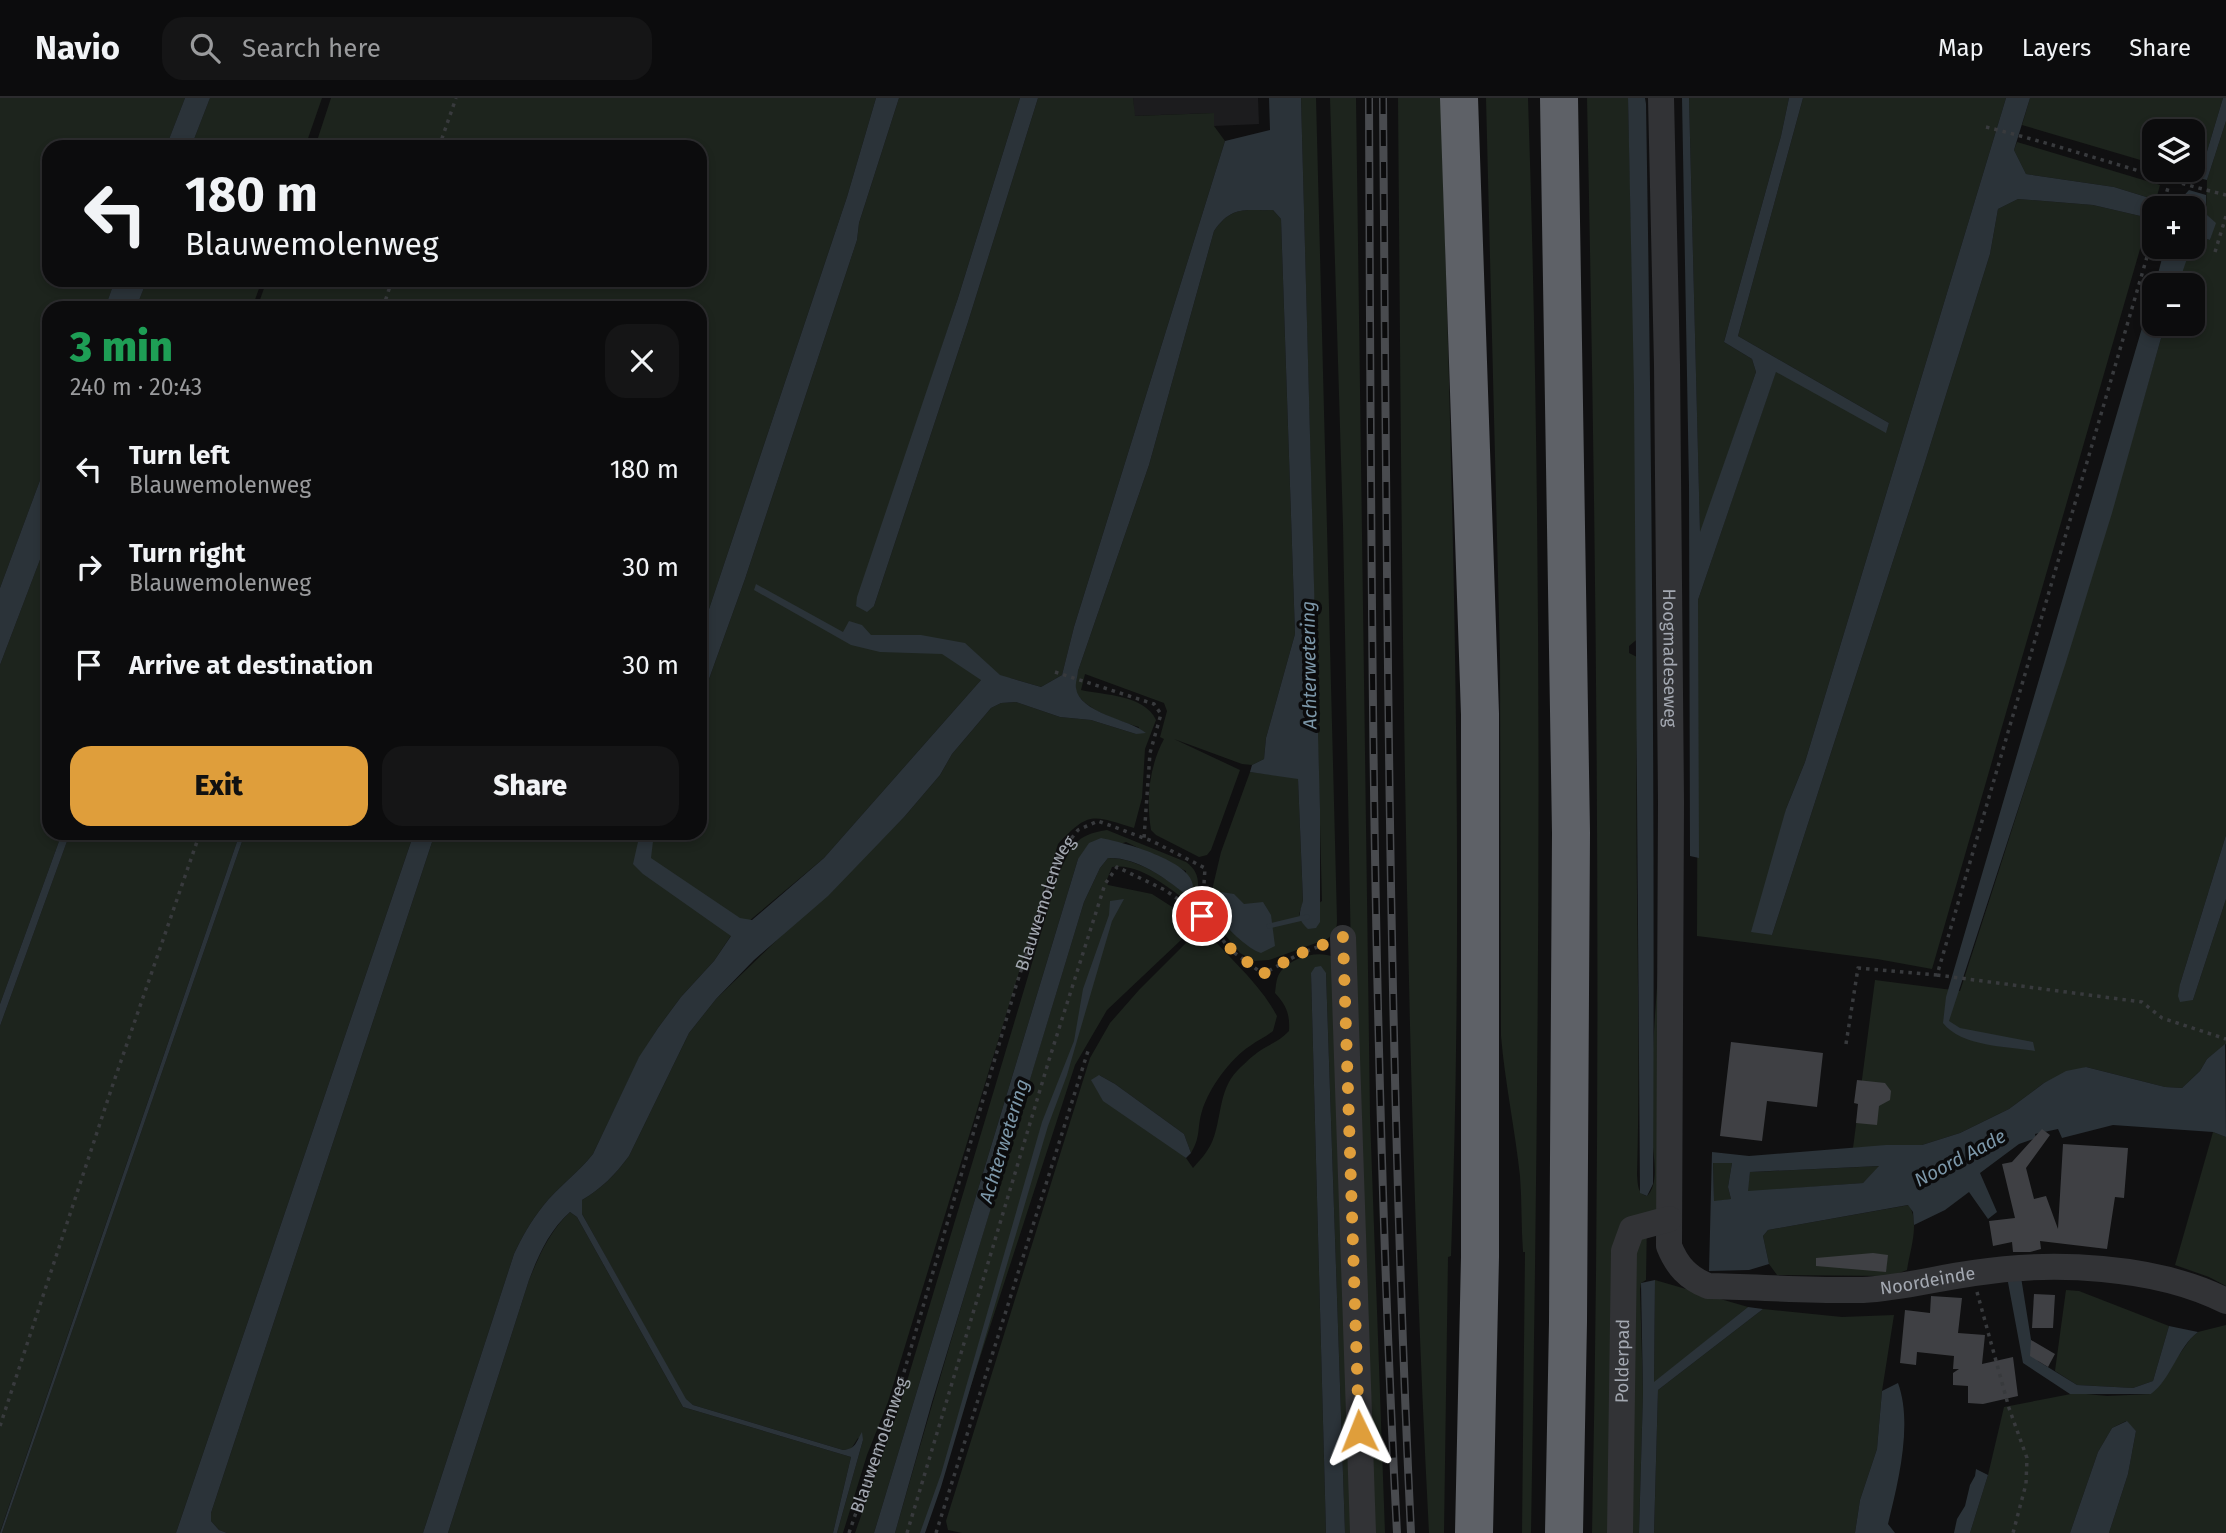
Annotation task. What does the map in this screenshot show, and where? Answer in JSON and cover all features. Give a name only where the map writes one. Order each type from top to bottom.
[{"type":"highway","points":[[1459,98],[1480,715],[1480,1257],[1474,1533]]},
{"type":"highway","points":[[1559,98],[1571,833],[1564,1533]]},
{"type":"street","name":"Hoogmadeseweg","points":[[1661,98],[1667,365],[1671,788],[1669,1219]]},
{"type":"street","points":[[1343,937],[1363,1533]]},
{"type":"street","name":"Noordeinde","points":[[1669,1219],[1669,1245],[1674,1257],[1692,1279],[1708,1286],[1863,1290],[1918,1285],[1972,1273],[2018,1267],[2062,1267],[2150,1275],[2198,1289],[2226,1301]]},
{"type":"street","name":"Polderpad","points":[[1620,1533],[1624,1251],[1632,1229],[1669,1219]]},
{"type":"path","points":[[441,140],[456,98]]},
{"type":"path","points":[[1986,127],[2025,136],[2142,172]]},
{"type":"path","points":[[2174,182],[2226,195]]},
{"type":"path","points":[[2215,252],[2226,216]]},
{"type":"path","points":[[1937,975],[2146,259]]},
{"type":"path","points":[[1055,672],[1154,704],[1161,714],[1150,753],[1144,838]]},
{"type":"path","name":"Blauwemolenweg","points":[[849,1533],[902,1379],[1016,986],[1059,854],[1077,830],[1098,821],[1144,838],[1205,869],[1202,916]]},
{"type":"path","points":[[0,1426],[112,1087],[198,840]]},
{"type":"path","points":[[907,1533],[1049,1060],[1105,884],[1116,867],[1165,890],[1202,916],[1232,950],[1263,974],[1299,954],[1343,937]]},
{"type":"path","points":[[1846,1044],[1857,968],[1937,975],[2142,1002],[2162,1018],[2226,1039]]},
{"type":"path","points":[[936,1533],[1088,1051]]},
{"type":"path","points":[[1972,1273],[2009,1408],[2027,1458],[2026,1484],[2013,1533]]},
{"type":"shaded area","points":[[0,98],[185,98],[169,140],[42,140],[42,287],[112,287],[108,301],[42,301],[42,475],[0,588]]},
{"type":"shaded area","points":[[210,98],[322,98],[307,140],[194,140]]},
{"type":"shaded area","points":[[331,98],[876,98],[847,197],[707,615],[707,301],[260,301],[264,287],[707,287],[707,140],[317,140]]},
{"type":"shaded area","points":[[899,98],[1020,98],[958,298],[856,606],[874,606],[968,322],[1038,98],[1133,98],[1135,116],[1214,113],[1214,126],[1225,141],[1074,627],[1062,675],[1041,687],[1010,678],[981,680],[824,858],[730,937],[714,961],[681,997],[639,1058],[593,1154],[543,1206],[514,1254],[423,1533],[227,1533],[219,1530],[211,1521],[211,1513],[433,840],[707,840],[707,685],[745,579],[857,240],[859,223]]},
{"type":"shaded area","points":[[1133,98],[1258,98],[1259,124],[1214,126],[1213,113],[1134,116]]},
{"type":"shaded area","points":[[1301,98],[1316,98],[1337,923],[1334,933],[1327,939],[1269,960],[1254,961],[1240,953],[1216,924],[1209,903],[1221,852],[1250,772],[1298,778],[1303,902],[1299,915],[1322,901]]},
{"type":"shaded area","points":[[1330,98],[1356,98],[1370,1116],[1385,1533],[1370,1533],[1354,1118],[1343,526]]},
{"type":"shaded area","points":[[1398,98],[1441,98],[1453,532],[1457,822],[1455,1111],[1451,1256],[1448,1257],[1444,1533],[1429,1533],[1414,1174],[1406,816]]},
{"type":"shaded area","points":[[1486,98],[1528,98],[1538,636],[1536,1174],[1531,1533],[1522,1533],[1525,1252],[1520,1176],[1501,1036],[1500,656]]},
{"type":"shaded area","points":[[1587,98],[1628,98],[1641,636],[1629,646],[1629,653],[1639,658],[1636,787],[1637,1175],[1640,1191],[1647,1196],[1655,1176],[1651,1090],[1660,944],[1660,1211],[1647,1218],[1646,1280],[1641,1283],[1640,1289],[1643,1393],[1639,1533],[1592,1533],[1597,1174],[1597,816]]},
{"type":"shaded area","points":[[1689,98],[1789,98],[1724,342],[1752,359],[1756,372],[1700,535]]},
{"type":"shaded area","points":[[1803,98],[2006,98],[1805,762],[1786,809],[1772,935],[1990,254],[1998,209],[2018,199],[2093,205],[2142,216],[2142,242],[1932,969],[1877,959],[1697,936],[1698,600],[1776,371],[1886,432],[1889,423],[1738,336]]},
{"type":"shaded area","points":[[2030,98],[2223,98],[2205,158],[2205,119],[2142,119],[2142,160],[2022,125]]},
{"type":"shaded area","points":[[2226,121],[2226,835],[2180,984],[2193,1000],[2226,899],[2226,1044],[2207,1059],[2200,1071],[2182,1088],[2165,1087],[2086,1067],[2044,1083],[2009,1109],[1960,1133],[1922,1145],[1853,1148],[1875,980],[1960,991],[2066,658],[2162,336],[2205,336],[2205,273],[2182,273],[2186,259],[2205,259],[2205,239],[2210,240],[2215,223],[2206,214],[2207,180]]},
{"type":"shaded area","points":[[2017,142],[2142,180],[2142,182],[2160,185],[2157,196],[2143,196],[2114,187],[2026,174],[2014,150]]},
{"type":"shaded area","points":[[1273,210],[1281,219],[1295,634],[1266,738],[1264,759],[1252,765],[1242,764],[1174,739],[1240,770],[1211,850],[1207,855],[1199,857],[1151,830],[1150,783],[1164,739],[1160,737],[1167,711],[1164,703],[1085,674],[1081,690],[1134,701],[1143,705],[1156,720],[1145,749],[1142,798],[1134,828],[1109,820],[1092,819],[1077,826],[1058,844],[888,1402],[867,1455],[843,1533],[837,1533],[863,1440],[858,1438],[851,1449],[843,1450],[693,1405],[685,1399],[582,1214],[582,1200],[608,1181],[629,1156],[689,1033],[716,999],[905,816],[991,708],[1001,703],[1016,702],[1060,717],[1091,720],[1136,734],[1139,727],[1101,713],[1083,701],[1075,687],[1078,671],[1149,465],[1214,231],[1233,213]]},
{"type":"shaded area","points":[[144,287],[260,287],[254,301],[139,301]]},
{"type":"shaded area","points":[[42,554],[42,840],[59,840],[0,1004],[0,665]]},
{"type":"shaded area","points":[[1107,830],[1186,862],[1195,872],[1198,882],[1195,907],[1156,879],[1134,869],[1112,867],[1106,882],[1108,885],[1152,894],[1199,923],[1107,1010],[1075,1065],[923,1533],[895,1533],[1084,902],[1100,868],[1108,858],[1129,861],[1149,869],[1185,894],[1186,871],[1126,842],[1078,859],[874,1533],[855,1533],[899,1408],[1058,876],[1066,857],[1080,839]]},
{"type":"shaded area","points":[[67,840],[238,840],[0,1532],[0,1026]]},
{"type":"shaded area","points":[[243,840],[412,840],[176,1533],[2,1533]]},
{"type":"shaded area","points":[[1202,927],[1252,981],[1277,1016],[1273,1031],[1242,1052],[1215,1084],[1205,1102],[1198,1137],[1191,1153],[1184,1134],[1099,1075],[1186,1158],[1193,1168],[1212,1142],[1223,1096],[1231,1079],[1253,1056],[1289,1031],[1287,1011],[1275,993],[1279,973],[1292,962],[1306,956],[1320,954],[1334,957],[1356,1533],[1345,1533],[1326,973],[1311,973],[1326,1533],[962,1533],[948,1530],[946,1521],[1090,1058],[1110,1023]]},
{"type":"shaded area","points":[[2213,1132],[2226,1137],[2226,1286],[2175,1265]]},
{"type":"shaded area","points":[[1713,1163],[1732,1163],[1728,1187],[1731,1199],[1714,1202]]},
{"type":"shaded area","points":[[1881,1166],[1863,1183],[1747,1192],[1750,1172]]},
{"type":"shaded area","points":[[1909,1205],[1914,1228],[1907,1270],[1891,1276],[1777,1275],[1769,1264],[1763,1236],[1768,1230]]},
{"type":"shaded area","points":[[570,1212],[577,1217],[683,1407],[851,1457],[833,1533],[448,1533],[529,1280],[551,1235]]},
{"type":"shaded area","points":[[1655,1280],[1748,1307],[1654,1383]]},
{"type":"shaded area","points":[[2066,1290],[2079,1291],[2169,1326],[2153,1381],[2133,1388],[2077,1385],[2055,1371]]},
{"type":"shaded area","points":[[1763,1309],[1842,1317],[1894,1315],[1882,1391],[1877,1449],[1860,1500],[1855,1533],[1654,1533],[1658,1390]]},
{"type":"shaded area","points":[[2226,1325],[2226,1533],[2109,1533],[2128,1474],[2136,1431],[2126,1421],[2112,1428],[2098,1452],[2070,1533],[1970,1533],[1988,1475],[2004,1407],[2076,1393],[2107,1396],[2151,1394],[2191,1338],[2198,1332]]},
{"type":"water","points":[[185,98],[210,98],[194,140],[169,140]]},
{"type":"water","points":[[876,98],[899,98],[859,223],[857,240],[745,579],[707,685],[707,615],[847,197]]},
{"type":"water","points":[[1020,98],[1038,98],[968,322],[874,606],[867,612],[856,606],[857,597],[958,298]]},
{"type":"water","points":[[1269,98],[1301,98],[1320,809],[1320,922],[1316,928],[1308,929],[1300,916],[1303,901],[1298,779],[1250,772],[1252,765],[1264,759],[1266,738],[1295,634],[1281,219],[1273,210],[1247,210],[1233,213],[1214,231],[1149,465],[1078,671],[1076,688],[1079,697],[1086,704],[1146,733],[1136,734],[1091,720],[1060,717],[1016,702],[1001,703],[991,708],[905,816],[828,896],[754,960],[716,999],[689,1033],[629,1156],[608,1181],[582,1200],[582,1214],[686,1399],[693,1405],[843,1450],[853,1447],[862,1432],[863,1440],[837,1533],[833,1533],[851,1457],[683,1407],[577,1217],[570,1212],[545,1243],[529,1280],[448,1533],[423,1533],[520,1241],[543,1206],[593,1154],[639,1057],[681,997],[714,961],[731,936],[643,874],[633,864],[638,840],[653,840],[651,858],[740,918],[752,920],[824,858],[981,680],[942,654],[880,652],[851,645],[754,590],[756,584],[843,632],[849,621],[862,625],[871,635],[921,635],[965,643],[1000,675],[1041,687],[1062,675],[1074,627],[1225,141],[1270,130]]},
{"type":"water","points":[[1628,98],[1645,98],[1646,104],[1654,914],[1653,1184],[1647,1196],[1640,1193],[1634,389]]},
{"type":"water","points":[[1682,98],[1689,98],[1700,532],[1756,372],[1752,359],[1724,342],[1789,98],[1803,98],[1738,336],[1889,423],[1886,433],[1776,372],[1698,600],[1699,858],[1690,856],[1689,486]]},
{"type":"water","points":[[2006,98],[2030,98],[2014,150],[2026,174],[2114,187],[2143,196],[2142,216],[2093,205],[2018,199],[1998,209],[1990,254],[1772,935],[1751,932],[1786,809],[1805,762]]},
{"type":"water","points":[[2223,98],[2226,98],[2226,121],[2207,180],[2205,158]]},
{"type":"water","points":[[2189,190],[2206,195],[2206,214],[2216,223],[2210,240],[2205,239],[2205,196],[2184,196]]},
{"type":"water","points":[[2162,259],[2187,259],[2182,273],[2158,273]]},
{"type":"water","points":[[112,287],[144,287],[139,301],[108,301]]},
{"type":"water","points":[[2142,328],[2142,336],[2162,336],[2112,513],[2066,662],[1949,1021],[1960,1028],[2033,1042],[2035,1051],[1985,1044],[1951,1031],[1943,1023],[1946,997]]},
{"type":"water","points":[[42,475],[42,554],[0,665],[0,588]]},
{"type":"water","points":[[2226,835],[2226,899],[2193,1000],[2180,1002],[2180,984]]},
{"type":"water","points":[[1101,838],[1140,848],[1169,861],[1190,877],[1193,886],[1185,894],[1149,869],[1129,861],[1108,858],[1100,868],[1084,902],[932,1402],[895,1533],[874,1533],[1078,859],[1089,843]]},
{"type":"water","points":[[59,840],[67,840],[0,1026],[0,1004]]},
{"type":"water","points":[[238,840],[243,840],[2,1533]]},
{"type":"water","points":[[412,840],[433,840],[211,1513],[211,1521],[219,1530],[227,1533],[176,1533]]},
{"type":"water","points":[[1214,891],[1234,894],[1244,904],[1263,902],[1271,915],[1275,946],[1261,953],[1236,936],[1225,925],[1217,911]]},
{"type":"water","points":[[1124,899],[1112,921],[1067,1075],[1048,1126],[941,1487],[925,1533],[920,1533],[941,1474],[1042,1122],[1074,1041],[1083,989],[1109,915],[1110,901]]},
{"type":"water","points":[[1321,966],[1326,973],[1345,1533],[1326,1533],[1311,973],[1315,967]]},
{"type":"water","name":"Noord Aade","points":[[2225,1044],[2226,1137],[2213,1132],[2113,1125],[2062,1138],[2058,1129],[2035,1134],[2036,1138],[2019,1144],[1980,1173],[1997,1212],[1988,1219],[1969,1192],[1945,1210],[1914,1225],[1913,1212],[1908,1205],[1768,1230],[1763,1236],[1769,1264],[1749,1270],[1709,1271],[1712,1152],[1749,1156],[1886,1145],[1922,1145],[1960,1133],[2009,1109],[2044,1083],[2066,1071],[2086,1067],[2165,1087],[2182,1088],[2200,1071],[2207,1059]],"holes":[[[1713,1163],[1732,1163],[1728,1187],[1731,1199],[1714,1201]],[[1879,1166],[1863,1183],[1748,1191],[1750,1172]]]},
{"type":"water","points":[[1099,1075],[1184,1134],[1191,1153],[1186,1158],[1103,1101],[1091,1080]]},
{"type":"water","points":[[2007,1277],[2021,1277],[2033,1352],[2038,1361],[2077,1385],[2133,1388],[2153,1381],[2169,1326],[2198,1332],[2151,1394],[2070,1394],[2023,1363]]},
{"type":"water","points":[[1655,1280],[1654,1382],[1748,1307],[1763,1309],[1658,1390],[1654,1533],[1639,1533],[1643,1393],[1641,1283]]},
{"type":"water","points":[[1898,1383],[1902,1399],[1904,1435],[1900,1472],[1888,1524],[1895,1533],[1855,1533],[1860,1500],[1877,1449],[1882,1391]]},
{"type":"water","points":[[2127,1421],[2136,1431],[2128,1474],[2109,1533],[2070,1533],[2098,1452],[2112,1428]]},
{"type":"water","points":[[1976,1469],[1988,1475],[1970,1533],[1954,1533],[1957,1519],[1965,1506]]},
{"type":"building","points":[[1731,1042],[1823,1053],[1817,1107],[1767,1101],[1762,1141],[1720,1136]]},
{"type":"building","points":[[1857,1080],[1885,1083],[1891,1091],[1890,1100],[1879,1106],[1877,1125],[1856,1123],[1858,1104],[1854,1103]]},
{"type":"building","points":[[2042,1129],[2050,1135],[2026,1168],[2034,1199],[2046,1196],[2058,1229],[2063,1144],[2128,1148],[2124,1198],[2115,1197],[2107,1249],[2040,1241],[2041,1249],[2030,1252],[2013,1252],[2012,1242],[1993,1246],[1989,1221],[2015,1218],[2002,1164],[2012,1162]]},
{"type":"building","points":[[1873,1253],[1888,1255],[1886,1272],[1816,1266],[1816,1258]]},
{"type":"building","points":[[2034,1294],[2055,1295],[2053,1328],[2032,1328]]},
{"type":"building","points":[[1931,1296],[1962,1298],[1958,1333],[1985,1335],[1982,1364],[2013,1357],[2018,1396],[1983,1404],[1968,1403],[1968,1386],[1953,1385],[1953,1373],[1959,1369],[1953,1369],[1954,1356],[1917,1352],[1916,1365],[1900,1363],[1905,1310],[1930,1313]]},
{"type":"building","points":[[2031,1340],[2055,1354],[2048,1367],[2030,1356]]},
{"type":"waterway","name":"Achterwetering","points":[[1269,926],[1307,917]]},
{"type":"railway","points":[[1369,98],[1374,816],[1382,1174],[1397,1533]]},
{"type":"railway","points":[[1383,98],[1393,995],[1411,1533]]},
{"type":"route","points":[[1202,916],[1232,950],[1263,974],[1299,954],[1343,937],[1359,1431]]}]
